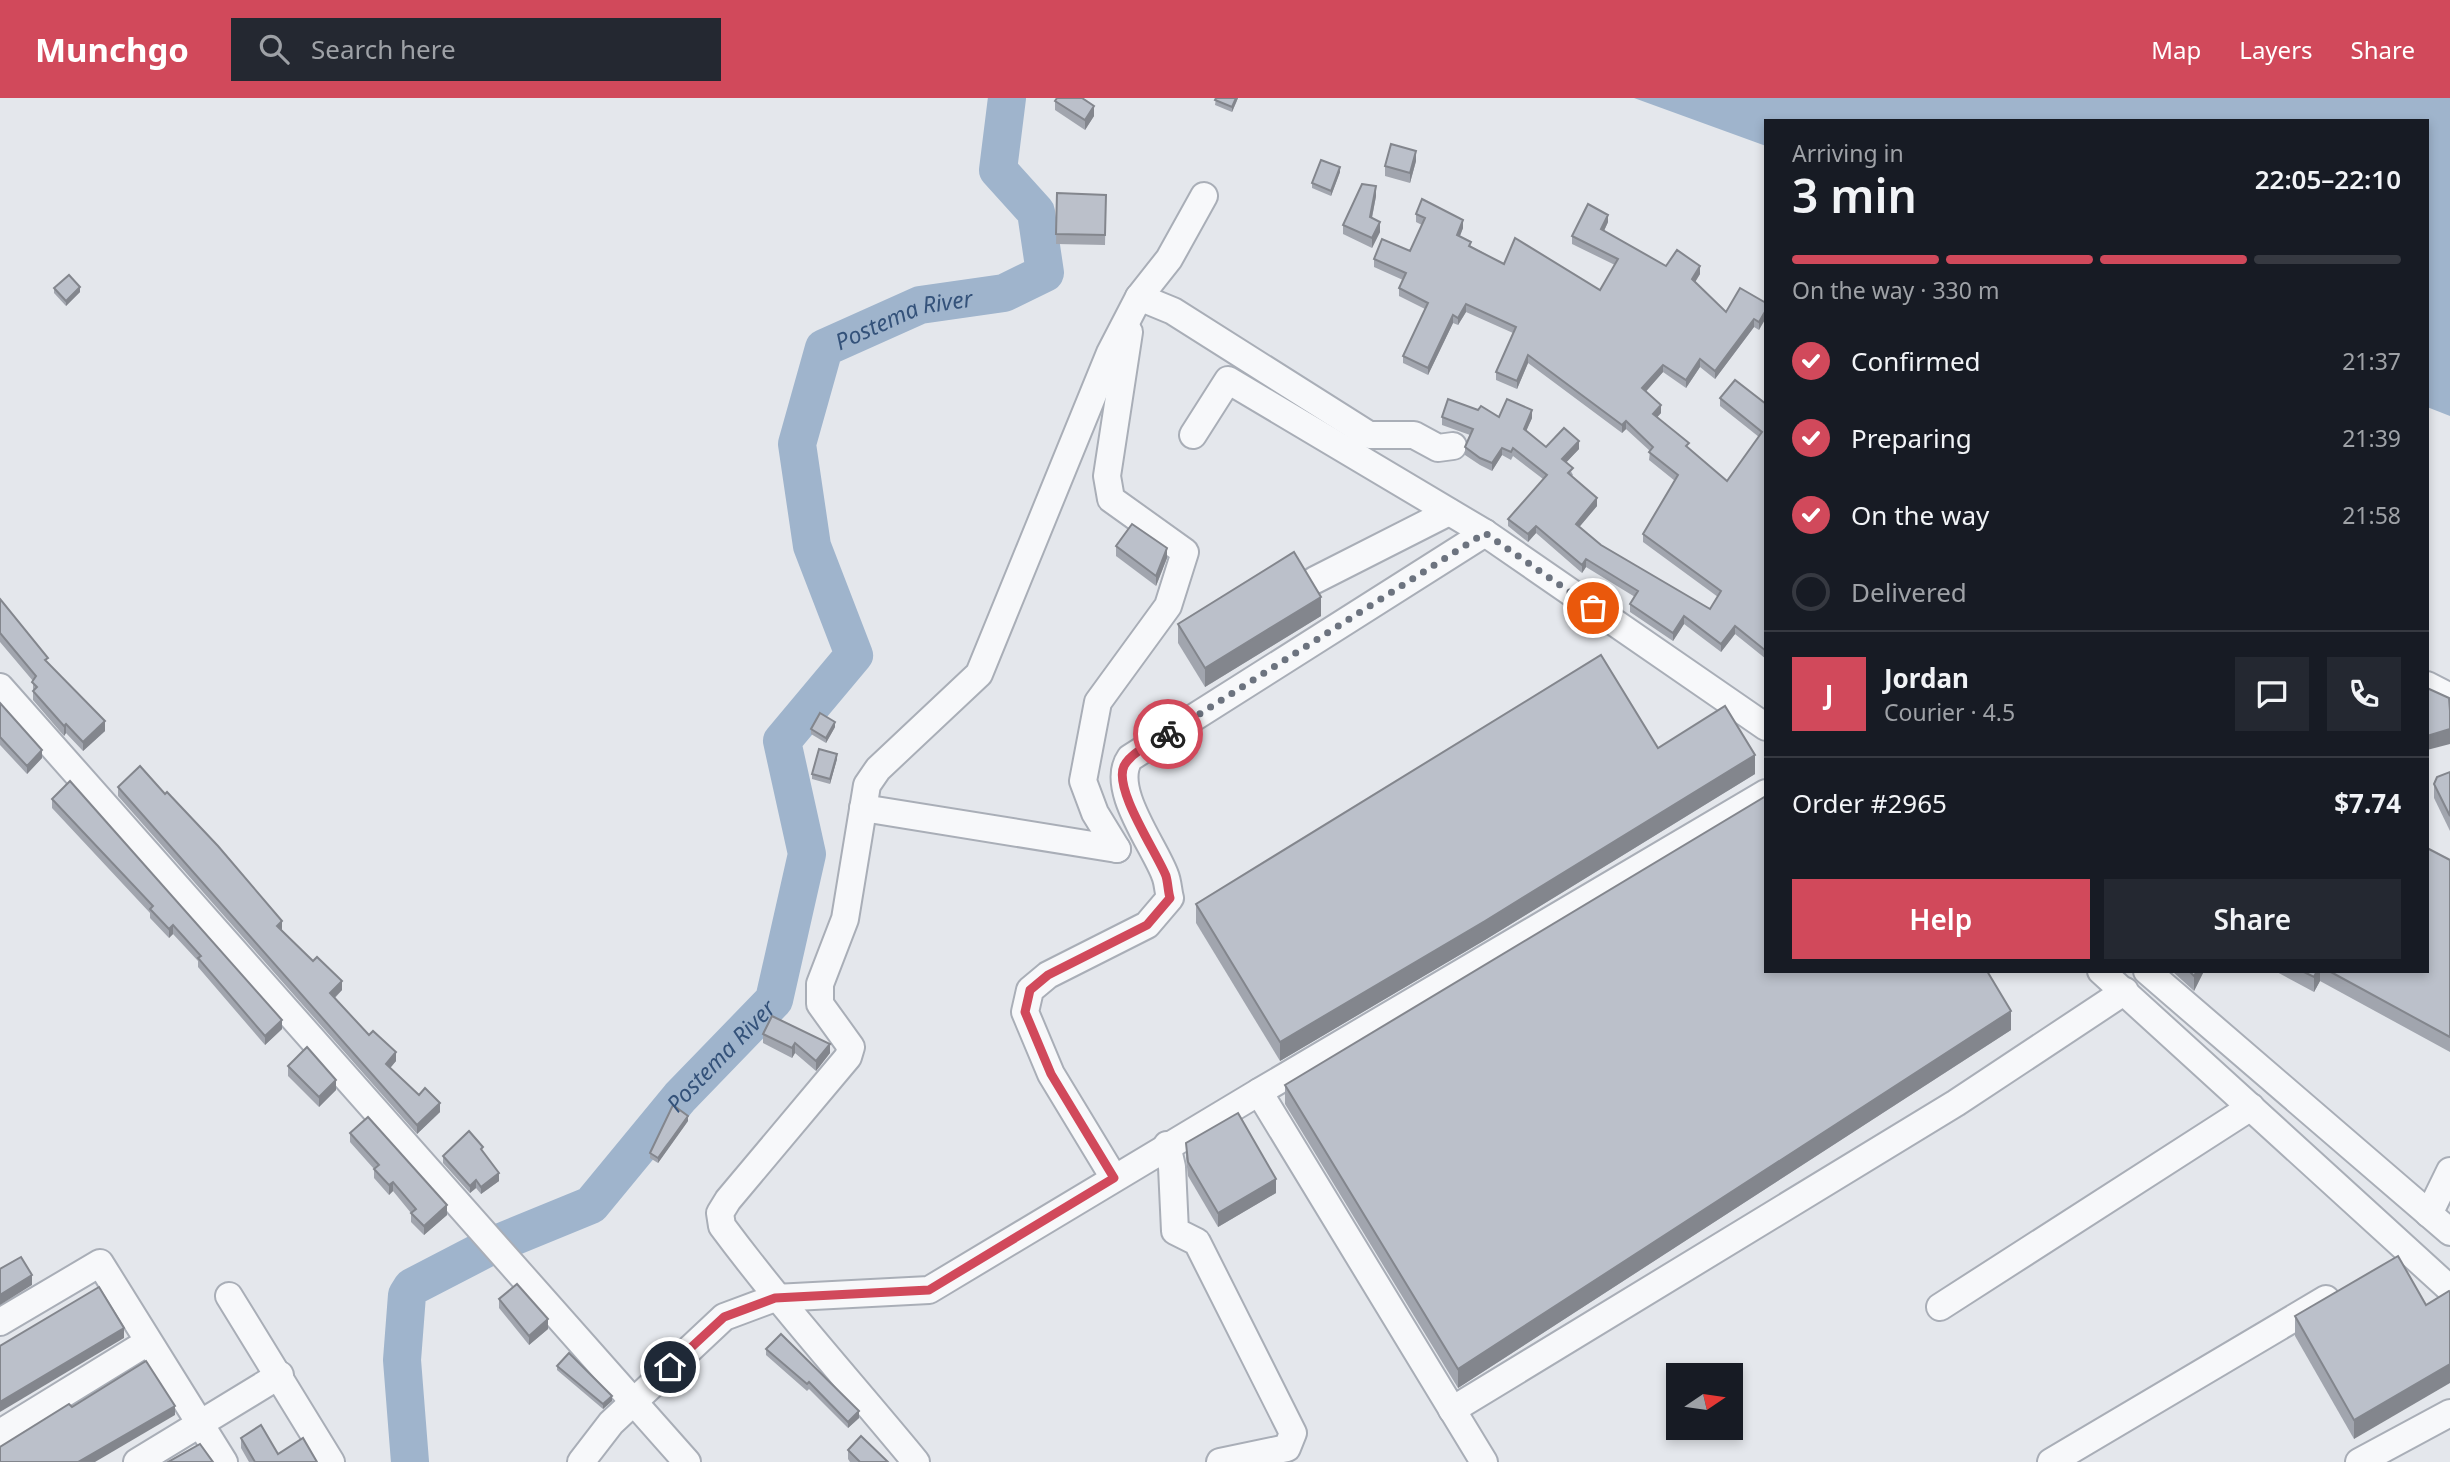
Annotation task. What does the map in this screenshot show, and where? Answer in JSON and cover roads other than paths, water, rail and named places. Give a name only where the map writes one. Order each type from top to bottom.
[{"type":"street","points":[[916,1462],[837,1366],[775,1298],[722,1226],[720,1213],[848,1057],[851,1047],[820,1004],[820,984],[845,919],[866,785],[878,769],[979,674],[1110,353],[1136,305],[1169,259],[1204,195]]},
{"type":"street","points":[[1136,305],[1173,311],[1369,435],[1415,435],[1438,448],[1453,446]]},
{"type":"street","points":[[863,808],[1117,849],[1095,813],[1083,781],[1098,702],[1168,606],[1185,552],[1111,499],[1107,476],[1136,305]]},
{"type":"street","points":[[1193,435],[1228,380],[1485,533],[1764,726]]},
{"type":"street","points":[[1315,580],[1449,512]]},
{"type":"street","points":[[1114,1178],[1051,1074],[1025,1012],[1030,990],[1048,975],[1147,925],[1170,898],[1166,876],[1151,851],[1124,785],[1123,768],[1130,758],[1485,533]]},
{"type":"street","points":[[2429,686],[2450,697]]},
{"type":"street","points":[[0,687],[687,1462]]},
{"type":"street","points":[[581,1462],[611,1423],[724,1317],[775,1298],[929,1290],[1167,1146],[1764,794]]},
{"type":"street","points":[[2103,973],[2450,1289]]},
{"type":"street","points":[[2149,973],[2450,1232]]},
{"type":"street","points":[[1452,1410],[1956,1102],[2125,991]]},
{"type":"street","points":[[1259,1092],[1484,1462]]},
{"type":"street","points":[[1940,1307],[2251,1107]]},
{"type":"street","points":[[1167,1146],[1172,1167],[1175,1231],[1197,1242],[1293,1433],[1287,1448],[1220,1462]]},
{"type":"street","points":[[2429,1214],[2449,1176]]},
{"type":"street","points":[[2385,1264],[2409,1250]]},
{"type":"street","points":[[0,1322],[100,1262],[224,1462]]},
{"type":"street","points":[[2052,1462],[2349,1286]]},
{"type":"street","points":[[229,1296],[331,1462]]},
{"type":"street","points":[[0,1433],[148,1342]]},
{"type":"street","points":[[137,1462],[280,1375]]},
{"type":"street","points":[[2365,1460],[2450,1413]]},
{"type":"water","points":[[1634,98],[2450,98],[2450,416],[2429,408],[2429,119],[1764,119],[1764,145]]},
{"type":"waterway","name":"Postema River","points":[[410,1462],[402,1360],[407,1295],[412,1287],[491,1246],[591,1205],[680,1097],[774,1000],[807,854],[782,741],[854,655],[812,546],[797,444],[824,348],[920,305],[1004,293],[1045,273],[1036,212],[998,170],[1007,98]]}]
